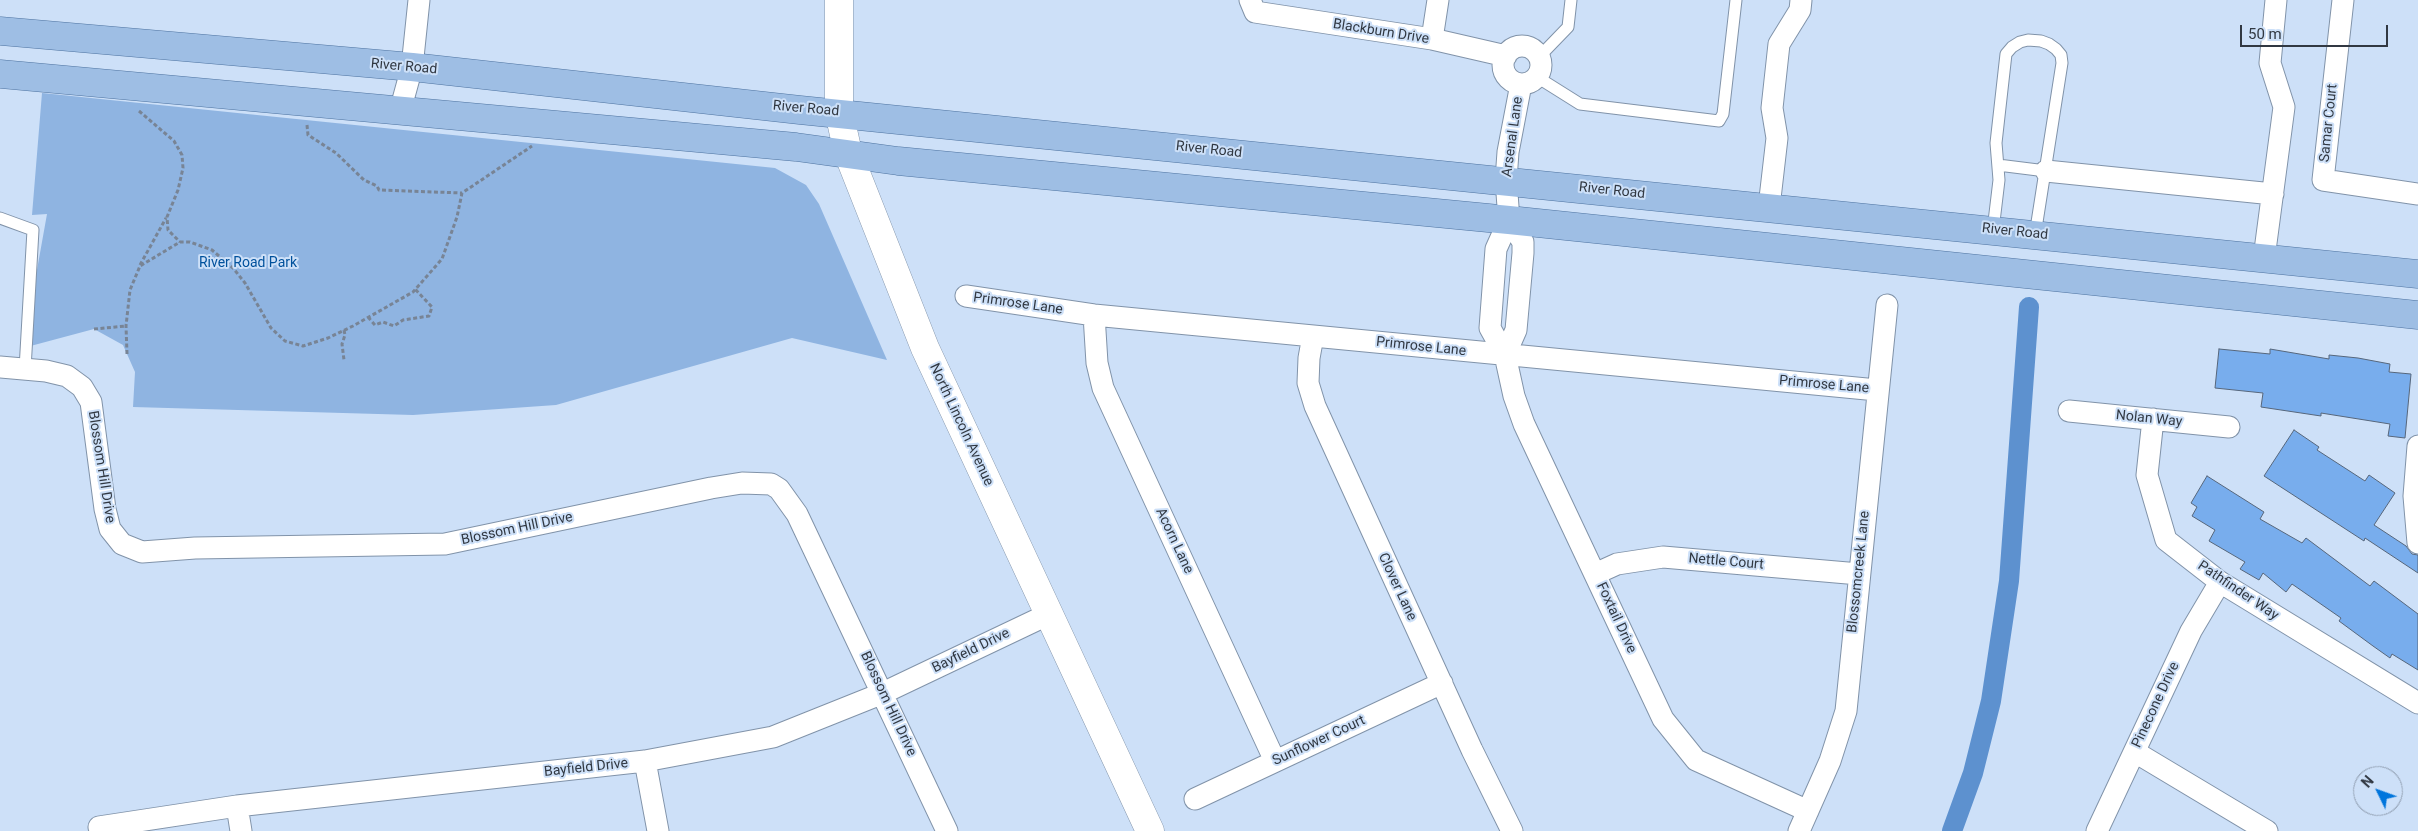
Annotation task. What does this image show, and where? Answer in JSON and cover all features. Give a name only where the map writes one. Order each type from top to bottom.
[{"type":"main road","name":"North Lincoln Avenue","points":[[839,0],[838,112],[848,153],[925,348],[1150,831]]},
{"type":"main road","name":"River Road","points":[[0,31],[412,67],[2418,274]]},
{"type":"main road","points":[[0,74],[848,153],[898,161],[1509,220],[2418,315]]},
{"type":"street","points":[[400,111],[412,67],[419,0]]},
{"type":"street","points":[[1432,39],[1438,0]]},
{"type":"street","points":[[1768,207],[1776,138],[1772,108],[1779,44],[1800,10],[1801,0]]},
{"type":"street","points":[[2264,258],[2284,107],[2270,63],[2276,0]]},
{"type":"street","name":"Samar Court","points":[[2343,0],[2323,180],[2418,194]]},
{"type":"street","name":"Blackburn Drive","points":[[1253,6],[1432,39],[1506,56]]},
{"type":"street","points":[[1523,46],[1536,52],[1533,73],[1511,80],[1503,66],[1506,56],[1516,48],[1523,46]]},
{"type":"street","name":"Arsenal Lane","points":[[1509,220],[1506,180],[1508,152],[1533,73]]},
{"type":"street","points":[[2046,171],[2273,194]]},
{"type":"street","name":"Foxtail Drive","points":[[1509,220],[1496,250],[1506,290],[1490,328],[1505,355],[1514,396],[1524,424],[1663,719],[1696,760],[1808,811]]},
{"type":"street","name":"Primrose Lane","points":[[966,296],[1094,315],[1877,390]]},
{"type":"street","name":"Blossomcreek Lane","points":[[1799,831],[1830,760],[1846,711],[1887,305]]},
{"type":"street","name":"Acorn Lane","points":[[1094,315],[1096,363],[1103,388],[1275,761]]},
{"type":"street","name":"Clover Lane","points":[[1312,336],[1308,383],[1315,406],[1512,831]]},
{"type":"street","name":"Blossom Hill Drive","points":[[0,367],[46,371],[67,376],[82,387],[91,402],[105,510],[110,529],[122,544],[142,552],[195,548],[445,544],[711,488],[742,483],[771,484],[779,489],[797,514],[947,831]]},
{"type":"street","name":"Nolan Way","points":[[2069,411],[2229,427]]},
{"type":"street","name":"Pathfinder Way","points":[[2153,419],[2147,475],[2166,540],[2220,582],[2418,703]]},
{"type":"street","points":[[2418,459],[2414,496],[2418,543]]},
{"type":"street","name":"Nettle Court","points":[[1595,574],[1617,564],[1663,557],[1859,574]]},
{"type":"street","name":"Pinecone Drive","points":[[2098,831],[2191,631],[2220,582]]},
{"type":"street","name":"Bayfield Drive","points":[[99,827],[237,806],[645,761],[773,737],[883,693],[1048,614]]},
{"type":"street","name":"Sunflower Court","points":[[1195,799],[1442,683]]},
{"type":"street","points":[[2135,752],[2267,831]]},
{"type":"street","points":[[645,761],[658,831]]},
{"type":"street","points":[[237,806],[241,831]]},
{"type":"lane","points":[[1571,0],[1568,27],[1533,73],[1580,104],[1719,121],[1723,114],[1736,0]]},
{"type":"lane","points":[[1993,230],[1999,180],[1996,143],[2006,54],[2020,42],[2028,40],[2041,41],[2050,44],[2056,49],[2061,55],[2062,63],[2035,235]]},
{"type":"lane","points":[[1998,165],[2046,171]]},
{"type":"lane","points":[[0,218],[33,230],[25,369]]},
{"type":"path","points":[[127,354],[126,326],[130,290],[140,266],[167,217],[178,190],[183,168],[182,155],[174,142],[138,110]]},
{"type":"path","points":[[307,124],[308,135],[336,153],[364,180],[377,186],[379,190],[462,193],[534,144]]},
{"type":"path","points":[[140,266],[180,242],[190,242],[212,250],[233,268],[245,283],[271,328],[285,341],[303,346],[328,338],[344,330],[415,289],[442,259],[457,217],[462,193]]},
{"type":"path","points":[[167,217],[168,230],[180,242]]},
{"type":"path","points":[[368,317],[375,325],[383,322],[394,326],[403,320],[429,316],[432,307],[415,289]]},
{"type":"path","points":[[94,328],[126,326]]},
{"type":"path","points":[[344,330],[346,335],[342,344],[344,360]]},
{"type":"green space","name":"River Road Park","points":[[42,93],[775,168],[806,185],[819,204],[887,360],[792,338],[556,405],[413,415],[133,407],[135,372],[123,345],[94,329],[23,348],[47,214],[32,215]]},
{"type":"building","points":[[2219,349],[2270,354],[2270,349],[2329,359],[2329,355],[2358,358],[2390,364],[2389,372],[2411,374],[2405,438],[2388,436],[2390,424],[2321,413],[2321,416],[2261,407],[2263,393],[2215,388]]},
{"type":"building","points":[[2294,430],[2319,447],[2317,450],[2365,481],[2369,475],[2395,493],[2374,525],[2406,546],[2412,554],[2418,555],[2418,573],[2365,538],[2364,541],[2264,476]]},
{"type":"building","points":[[2207,476],[2264,512],[2260,519],[2302,543],[2306,538],[2370,586],[2374,581],[2418,614],[2418,670],[2392,654],[2390,658],[2339,621],[2341,618],[2292,584],[2286,592],[2263,573],[2259,580],[2240,569],[2245,562],[2209,541],[2215,530],[2192,516],[2197,507],[2191,503]]},
{"type":"waterway","points":[[1952,831],[1973,773],[1991,701],[2009,581],[2029,307]]}]
